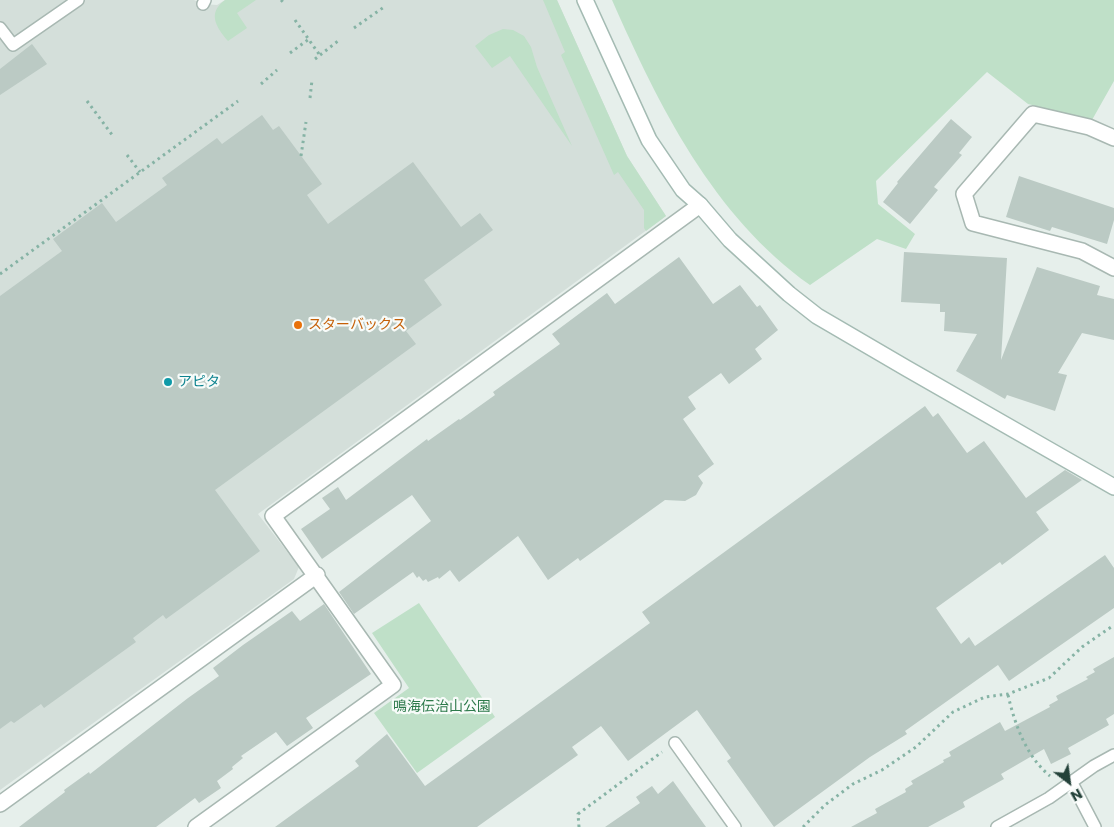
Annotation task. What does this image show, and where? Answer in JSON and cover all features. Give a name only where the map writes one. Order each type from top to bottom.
[{"type":"street","points":[[585,0],[649,140],[683,190],[700,205],[730,240],[788,294],[817,316],[1114,487]]},
{"type":"street","points":[[1114,138],[1089,127],[1033,114],[964,194],[973,223],[1082,251],[1114,268]]},
{"type":"street","points":[[196,827],[216,821],[393,684],[317,575],[273,516],[700,205]]},
{"type":"street","points":[[0,804],[317,575]]},
{"type":"lane","points":[[0,28],[13,45],[78,0]]},
{"type":"lane","points":[[675,743],[735,827]]},
{"type":"lane","points":[[997,827],[1072,783],[1094,766],[1114,755]]},
{"type":"lane","points":[[1072,783],[1095,827]]},
{"type":"path","points":[[354,28],[384,7]]},
{"type":"path","points":[[295,20],[320,54]]},
{"type":"path","points":[[290,53],[309,40]]},
{"type":"path","points":[[315,60],[338,41]]},
{"type":"path","points":[[261,84],[277,70]]},
{"type":"path","points":[[310,98],[312,80]]},
{"type":"path","points":[[88,100],[114,136]]},
{"type":"path","points":[[0,274],[238,101]]},
{"type":"path","points":[[301,156],[306,122]]},
{"type":"path","points":[[126,154],[140,172]]},
{"type":"path","points":[[804,827],[825,805],[853,784],[882,770],[916,746],[953,712],[985,697],[1008,694],[1049,678],[1082,647],[1114,625]]},
{"type":"path","points":[[1008,694],[1014,722],[1039,767],[1052,778],[1072,783]]},
{"type":"path","points":[[579,827],[578,814],[675,743]]},
{"type":"shaded area","points":[[0,0],[194,0],[203,4],[217,5],[225,0],[557,0],[627,156],[666,216],[258,514],[299,567],[294,579],[0,790]]},
{"type":"green space","points":[[225,0],[256,0],[237,13],[247,28],[228,41],[220,31],[215,20],[216,10]]},
{"type":"green space","points":[[543,0],[557,0],[627,156],[666,216],[646,231],[644,228],[644,210],[618,172],[614,175],[561,55],[565,52]]},
{"type":"green space","points":[[612,0],[1114,0],[1114,81],[1092,120],[1028,104],[987,72],[876,181],[878,204],[915,234],[906,249],[877,239],[810,285],[776,257],[745,226],[717,192],[692,156],[670,119],[649,80]]},
{"type":"green space","points":[[503,29],[513,30],[524,36],[531,47],[537,67],[572,146],[510,56],[492,68],[475,46],[489,35]]},
{"type":"green space","name":"鳴海伝治山公園","points":[[419,603],[495,717],[417,773],[374,713],[409,688],[372,633]]},
{"type":"building","points":[[32,44],[47,64],[0,95],[0,69]]},
{"type":"building","name":"アピタ","points":[[262,115],[273,130],[279,126],[322,184],[307,195],[328,224],[413,162],[461,227],[480,213],[493,230],[424,280],[442,305],[406,331],[416,344],[215,490],[260,551],[166,619],[163,615],[133,638],[136,642],[44,708],[41,704],[14,723],[11,721],[0,729],[0,296],[62,251],[53,239],[102,203],[116,222],[167,185],[162,178],[217,138],[222,144]]},
{"type":"building","points":[[951,119],[972,137],[959,153],[962,155],[934,187],[938,190],[910,224],[883,202],[897,182]]},
{"type":"building","points":[[1019,176],[1114,208],[1114,220],[1107,244],[1052,227],[1050,231],[1006,217]]},
{"type":"building","points":[[904,252],[1007,258],[1001,360],[1037,267],[1100,286],[1097,295],[1114,299],[1114,340],[1082,333],[1058,373],[1067,375],[1055,411],[1007,395],[1005,399],[956,371],[977,334],[944,331],[945,312],[940,312],[940,304],[901,302]]},
{"type":"building","points":[[679,257],[713,304],[740,285],[757,307],[760,305],[778,330],[755,349],[762,359],[729,384],[721,373],[688,397],[696,409],[683,419],[714,464],[698,476],[703,483],[696,495],[685,501],[665,500],[580,561],[578,558],[548,580],[518,536],[459,582],[450,570],[439,579],[438,577],[428,582],[426,579],[423,581],[419,576],[417,578],[413,572],[354,614],[339,592],[431,521],[412,495],[322,559],[301,529],[330,509],[322,498],[338,487],[346,500],[427,439],[428,441],[495,395],[493,392],[560,344],[552,334],[607,293],[615,304]]},
{"type":"building","points":[[925,406],[933,417],[938,413],[967,453],[984,441],[1026,498],[1065,470],[1082,480],[1036,512],[1049,530],[1002,565],[1000,562],[936,608],[961,644],[969,637],[975,646],[1105,555],[1114,568],[1114,608],[1009,681],[998,665],[905,731],[907,734],[870,757],[774,827],[727,761],[731,758],[697,710],[628,761],[601,726],[572,747],[578,755],[477,827],[275,827],[359,766],[355,761],[387,734],[425,786],[650,623],[642,612]]},
{"type":"building","points":[[324,604],[371,674],[306,718],[313,728],[287,746],[276,732],[241,756],[243,758],[232,767],[233,769],[217,781],[221,788],[199,803],[195,798],[156,827],[19,827],[65,792],[64,790],[89,772],[90,774],[219,676],[213,668],[243,645],[292,611],[300,621]]},
{"type":"building","points":[[1114,657],[1114,714],[1106,719],[1109,725],[1068,748],[1071,754],[1051,764],[1044,749],[1001,774],[1004,779],[963,802],[965,807],[928,827],[851,827],[877,813],[875,809],[906,792],[905,789],[913,784],[911,781],[944,762],[943,760],[951,756],[949,752],[1000,722],[1005,731],[1050,707],[1049,705],[1058,700],[1056,696],[1088,679],[1086,677],[1095,672],[1093,669]]},
{"type":"building","points":[[673,781],[706,827],[605,827],[640,803],[636,797],[652,786],[658,794]]},
{"type":"place","name":"スターバックス","points":[[298,325]]},
{"type":"place","name":"アピタ","points":[[168,382]]}]
